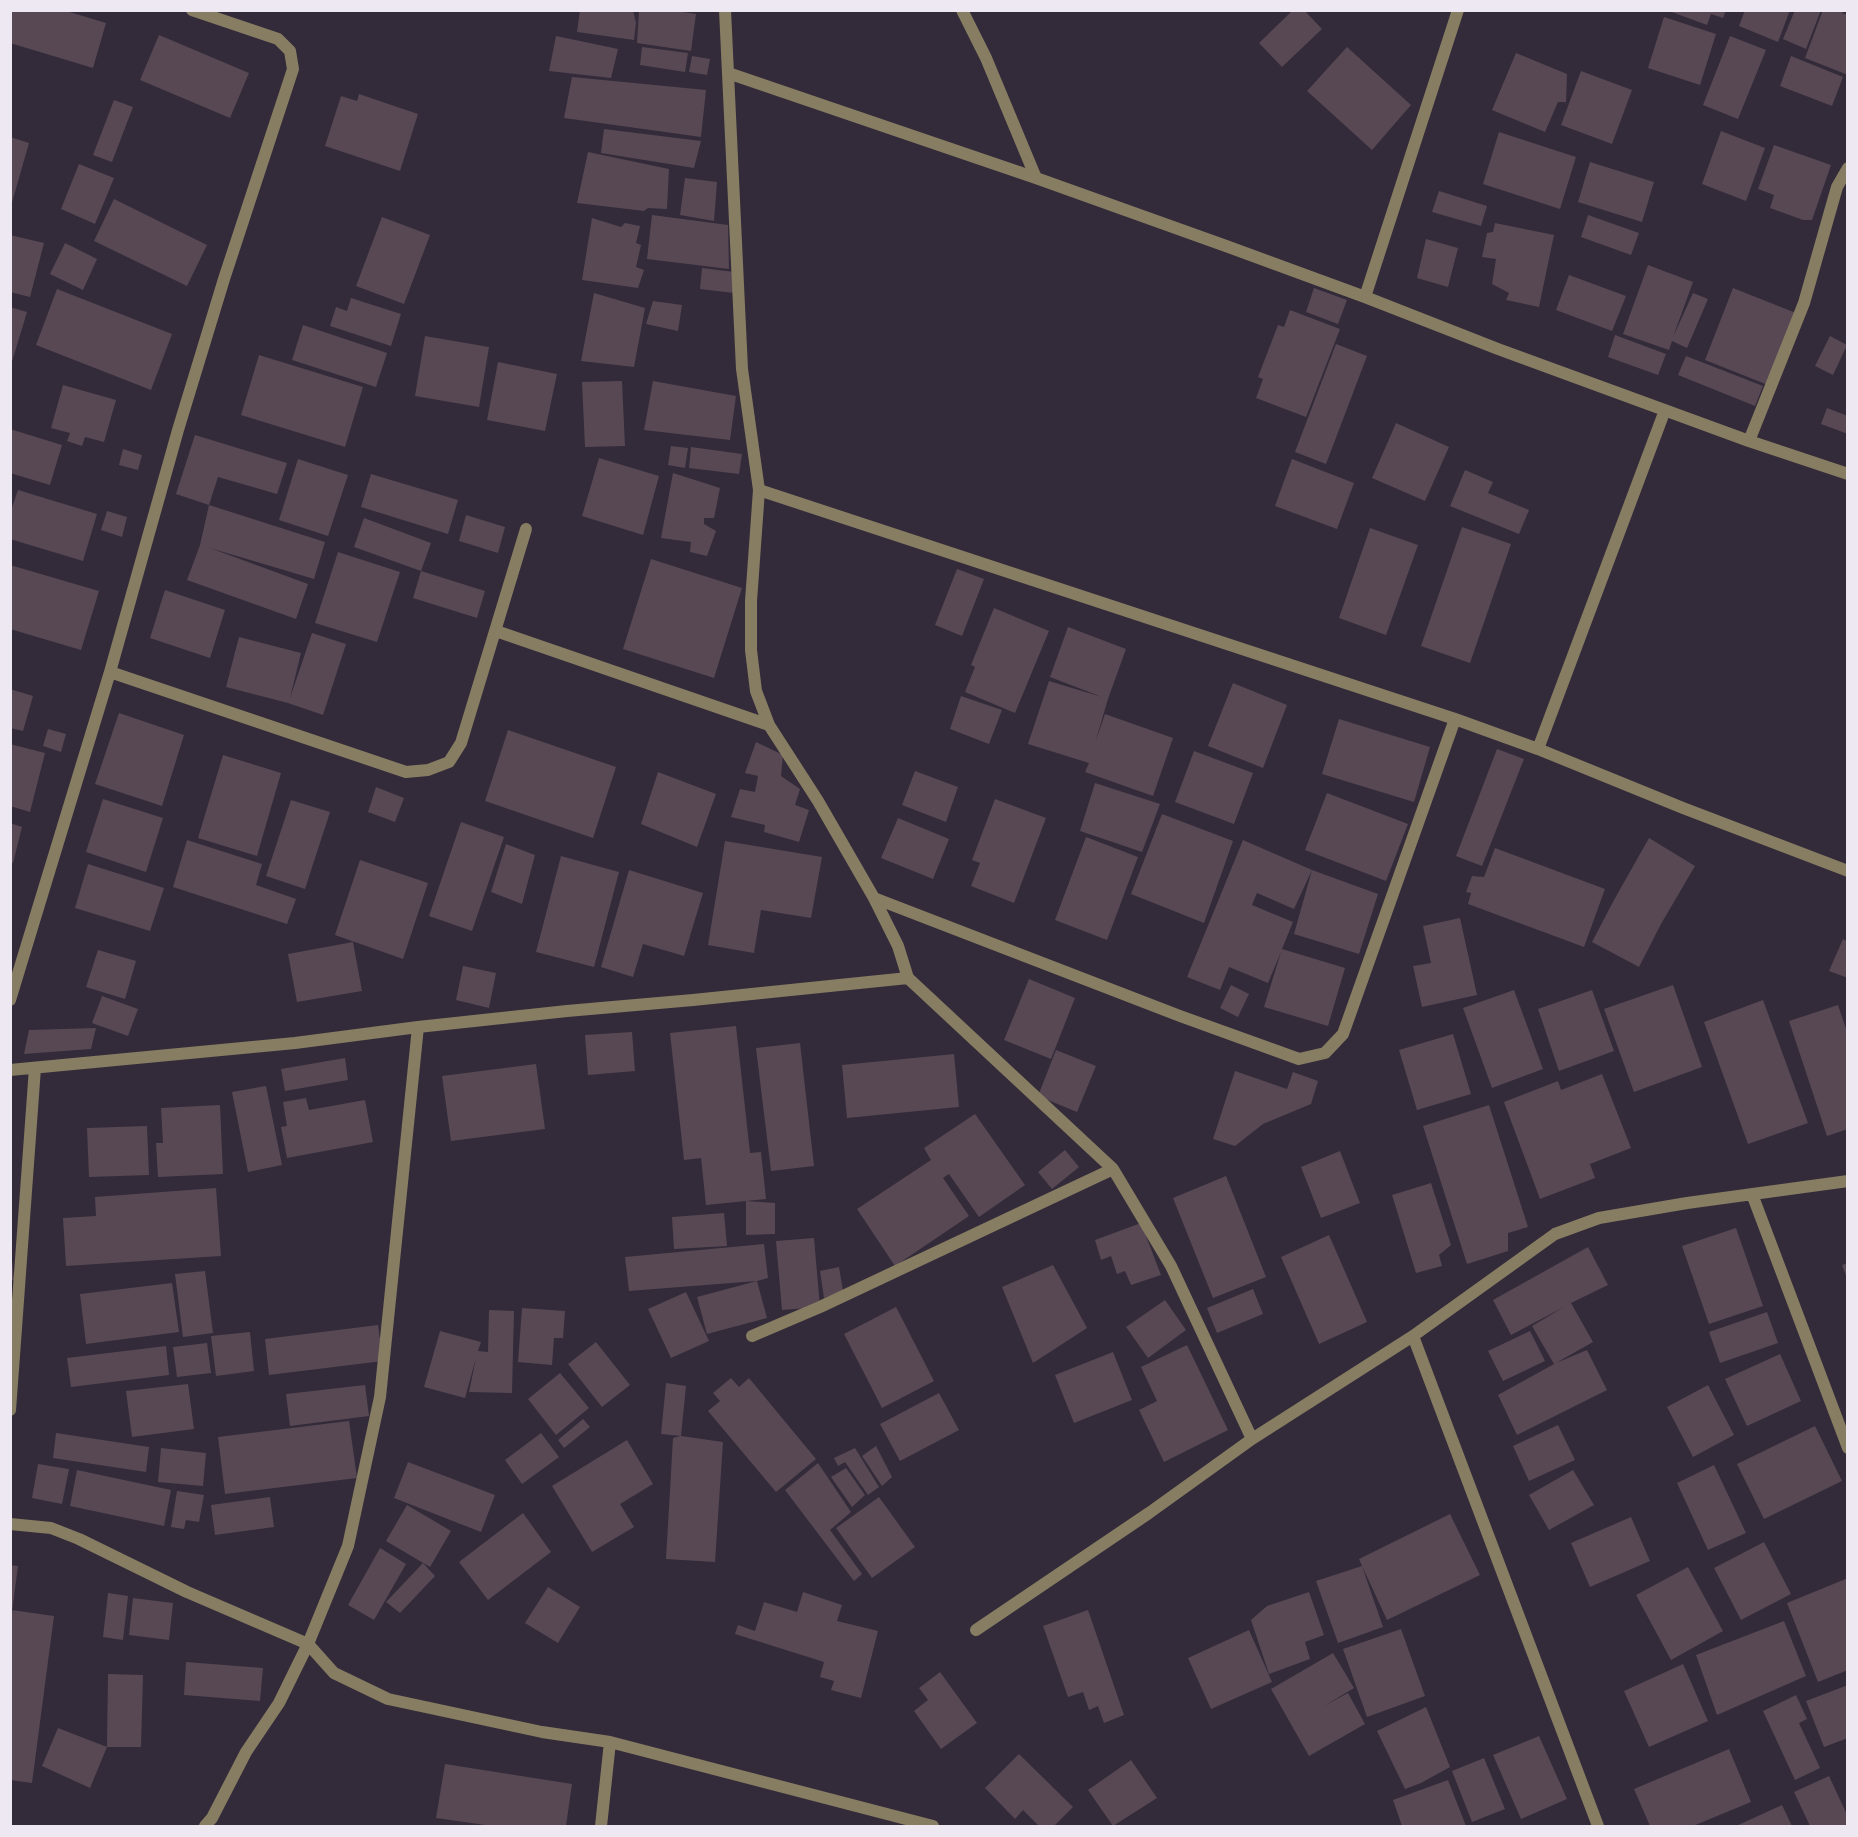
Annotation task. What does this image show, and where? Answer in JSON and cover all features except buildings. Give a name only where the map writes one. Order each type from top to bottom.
[{"type":"street","points":[[10,1000],[111,672],[224,279],[293,69],[290,51],[278,39],[192,10]]},
{"type":"street","points":[[725,10],[742,369],[759,490],[751,601],[751,650],[756,691],[769,725],[818,801],[874,898],[898,946],[908,978],[1113,1169],[1171,1266],[1252,1439]]},
{"type":"street","points":[[962,10],[986,58],[1036,178]]},
{"type":"street","points":[[1365,297],[1458,10]]},
{"type":"street","points":[[728,73],[1036,178],[1365,297],[1665,411],[1848,474]]},
{"type":"street","points":[[1749,441],[1804,303],[1838,187],[1848,168]]},
{"type":"street","points":[[1538,749],[1665,411]]},
{"type":"street","points":[[759,490],[1455,719],[1538,749],[1683,808],[1848,871]]},
{"type":"street","points":[[111,672],[406,772],[428,770],[449,762],[461,743],[526,529]]},
{"type":"street","points":[[496,630],[769,725]]},
{"type":"street","points":[[874,898],[1180,1016],[1299,1059],[1325,1053],[1343,1034],[1455,719]]},
{"type":"street","points":[[10,1070],[295,1043],[418,1027],[908,978]]},
{"type":"street","points":[[205,1827],[212,1818],[246,1752],[279,1703],[308,1644],[348,1546],[380,1397],[418,1027]]},
{"type":"street","points":[[10,1410],[35,1068]]},
{"type":"street","points":[[752,1336],[820,1307],[1113,1169]]},
{"type":"street","points":[[976,1630],[1149,1513],[1252,1439],[1413,1336],[1555,1234],[1599,1218],[1848,1181]]},
{"type":"street","points":[[1752,1194],[1848,1448]]},
{"type":"street","points":[[1413,1336],[1598,1827]]},
{"type":"street","points":[[10,1524],[51,1528],[79,1539],[187,1592],[308,1644],[334,1673],[388,1700],[542,1732],[610,1742],[933,1827]]},
{"type":"street","points":[[601,1827],[610,1742]]}]
